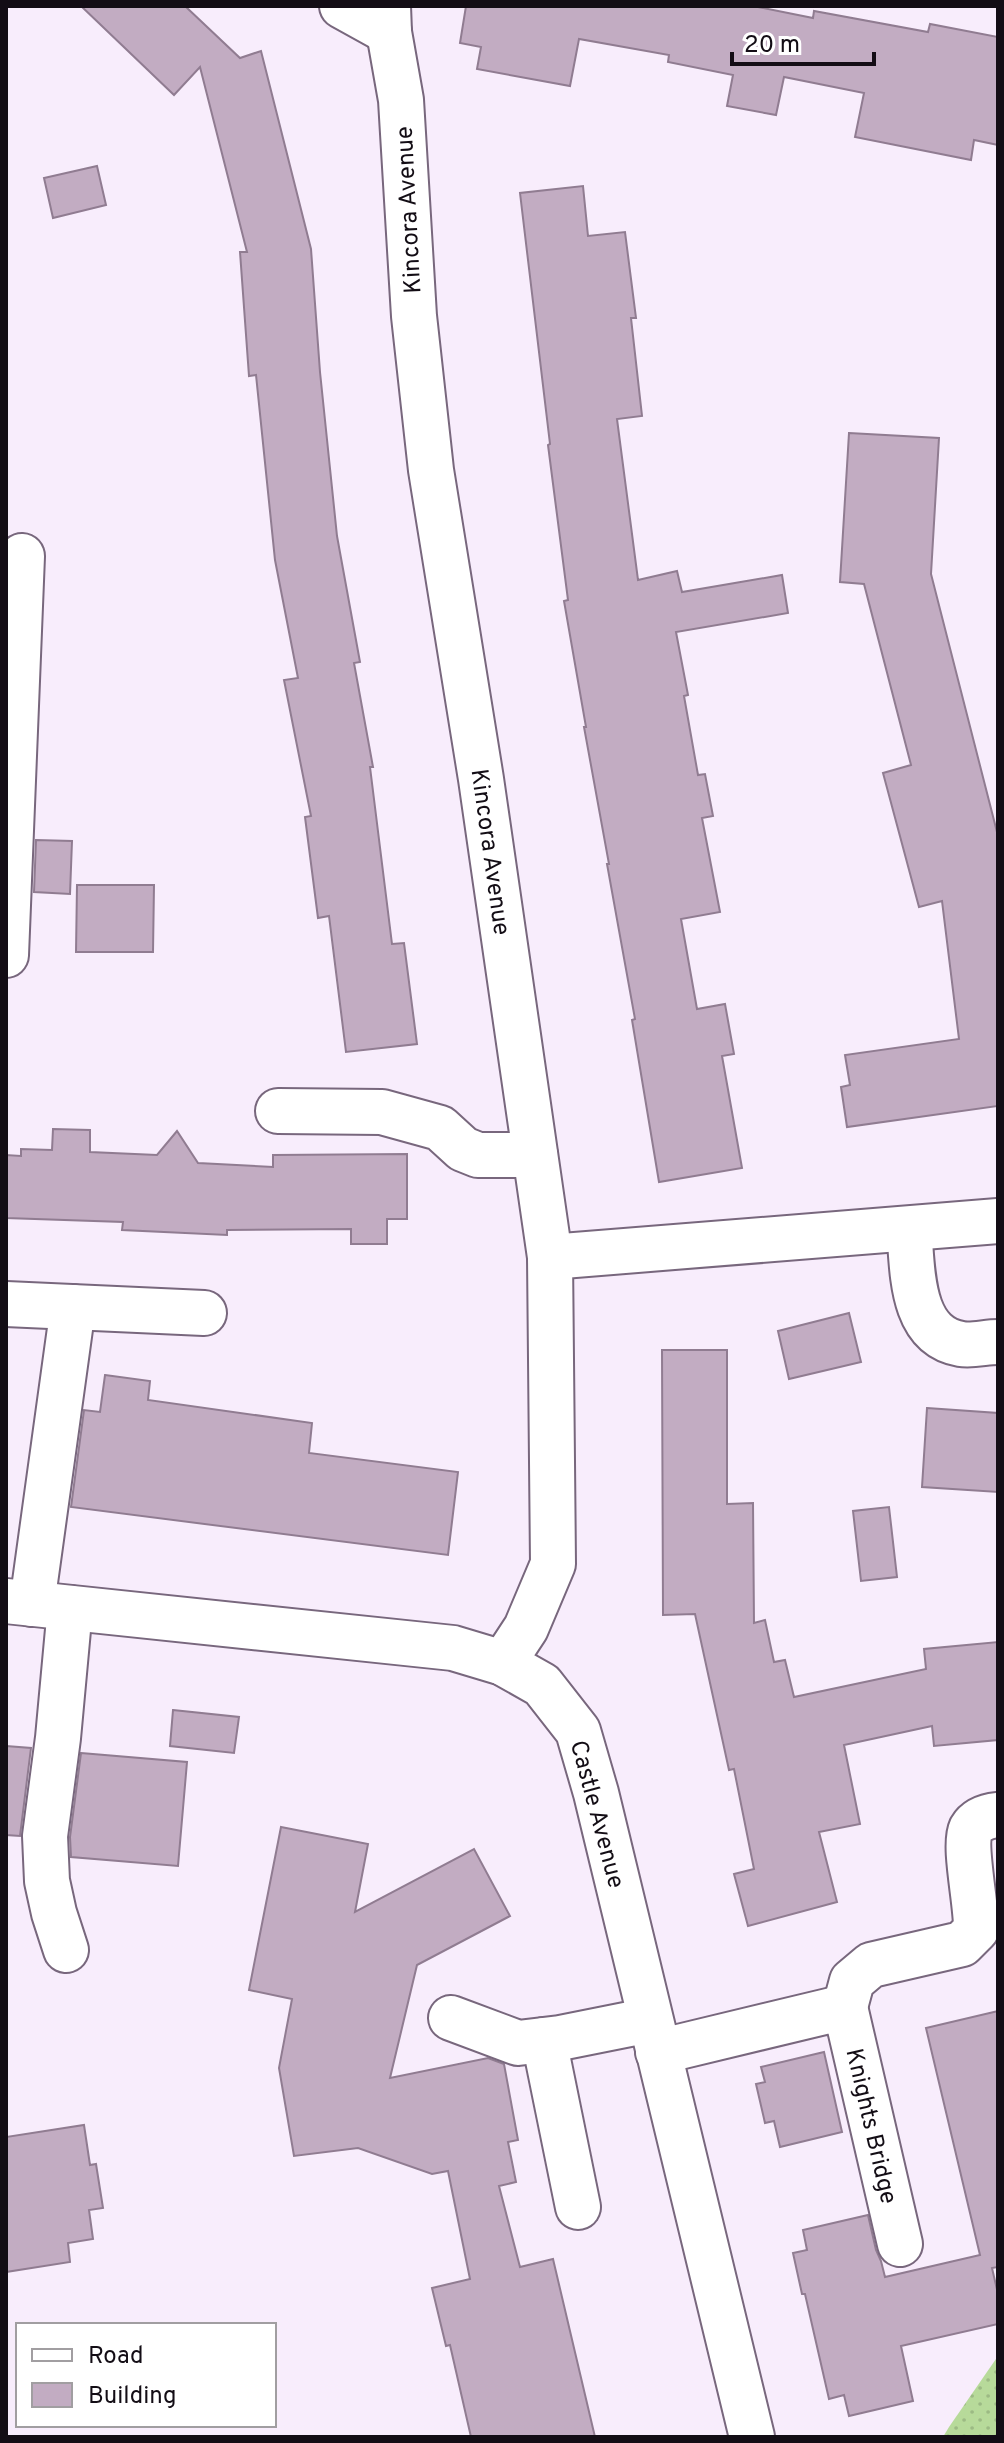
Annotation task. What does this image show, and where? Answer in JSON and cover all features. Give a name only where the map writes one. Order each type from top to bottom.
[{"type":"street","name":"Kincora Avenue","points":[[342,6],[389,19],[401,100],[414,316],[431,470],[481,779],[550,1257],[553,1564],[526,1628],[503,1663]]},
{"type":"street","points":[[6,955],[22,556]]},
{"type":"street","points":[[278,1111],[382,1112],[440,1128],[463,1149],[478,1155],[535,1155]]},
{"type":"street","points":[[550,1257],[998,1221]]},
{"type":"street","points":[[909,1229],[915,1295],[924,1318],[940,1337],[962,1344],[998,1342]]},
{"type":"street","points":[[6,1304],[204,1313]]},
{"type":"street","points":[[66,1950],[47,1881],[45,1836],[58,1738],[36,1604],[73,1307]]},
{"type":"street","name":"Castle Avenue","points":[[36,1604],[453,1648],[503,1663],[542,1685],[578,1731],[596,1793],[752,2437]]},
{"type":"street","points":[[451,2018],[518,2043],[654,2036],[845,2007],[852,1981],[871,1965],[962,1944],[976,1930],[977,1912],[968,1843],[972,1827],[985,1816],[998,1815]]},
{"type":"street","name":"Knights Bridge","points":[[845,2007],[900,2244]]},
{"type":"street","points":[[544,2040],[578,2207]]},
{"type":"green space","points":[[998,2356],[998,2437],[943,2437],[949,2427]]},
{"type":"building","points":[[81,6],[185,6],[240,58],[261,51],[311,249],[337,536],[360,662],[354,663],[373,767],[370,767],[392,944],[404,943],[417,1044],[346,1052],[329,916],[318,918],[305,817],[311,816],[284,680],[298,678],[275,560],[256,375],[249,376],[240,252],[247,252],[200,67],[174,95]]},
{"type":"building","points":[[466,6],[753,6],[813,18],[814,11],[928,32],[930,24],[998,37],[998,145],[974,140],[971,160],[855,137],[864,93],[784,77],[776,115],[727,106],[733,75],[668,62],[669,55],[579,39],[570,86],[477,69],[481,47],[460,43]]},
{"type":"building","points":[[97,166],[106,205],[53,218],[44,178]]},
{"type":"building","points":[[583,186],[588,236],[625,232],[636,318],[631,318],[642,416],[617,419],[638,580],[677,571],[682,592],[782,575],[788,613],[676,632],[698,775],[705,774],[713,816],[702,818],[720,912],[681,919],[697,1009],[725,1004],[734,1054],[722,1056],[742,1168],[659,1182],[632,1020],[635,1019],[564,601],[568,600],[520,193]]},
{"type":"building","points":[[849,433],[939,438],[931,574],[998,836],[998,1106],[847,1127],[841,1087],[850,1085],[845,1055],[959,1039],[942,901],[919,907],[883,773],[911,765],[864,584],[840,582]]},
{"type":"building","points":[[36,840],[72,841],[70,894],[34,892]]},
{"type":"building","points":[[77,885],[154,885],[153,952],[76,952]]},
{"type":"building","points":[[53,1129],[90,1130],[90,1152],[157,1155],[177,1131],[198,1163],[273,1167],[273,1155],[407,1154],[407,1219],[387,1219],[387,1244],[351,1244],[351,1229],[227,1230],[227,1235],[122,1230],[123,1222],[6,1218],[6,1155],[21,1156],[21,1149],[52,1150]]},
{"type":"building","points":[[849,1313],[861,1362],[789,1379],[778,1331]]},
{"type":"building","points":[[662,1350],[727,1350],[727,1504],[753,1503],[754,1623],[765,1620],[774,1662],[785,1660],[794,1697],[926,1669],[924,1649],[998,1642],[998,1740],[934,1746],[932,1726],[844,1745],[860,1824],[819,1832],[837,1902],[748,1926],[734,1874],[754,1869],[734,1769],[729,1770],[695,1614],[663,1615]]},
{"type":"building","points":[[105,1375],[150,1381],[148,1400],[312,1423],[309,1453],[458,1472],[448,1555],[71,1507],[84,1410],[100,1412]]},
{"type":"building","points":[[927,1408],[998,1413],[998,1492],[922,1487]]},
{"type":"building","points":[[889,1507],[897,1577],[861,1581],[853,1511]]},
{"type":"building","points":[[173,1710],[239,1717],[234,1753],[170,1746]]},
{"type":"building","points":[[6,1746],[31,1748],[20,1836],[6,1835]]},
{"type":"building","points":[[81,1753],[187,1762],[178,1866],[71,1857],[70,1837]]},
{"type":"building","points":[[281,1827],[368,1844],[355,1912],[474,1849],[510,1916],[417,1965],[390,2078],[488,2058],[504,2064],[518,2140],[508,2142],[516,2182],[499,2186],[520,2267],[553,2259],[595,2437],[471,2437],[450,2345],[446,2346],[432,2288],[470,2279],[448,2171],[432,2174],[358,2148],[294,2156],[279,2068],[292,1999],[249,1990]]},
{"type":"building","points":[[998,2011],[998,2267],[992,2268],[998,2294],[998,2324],[901,2346],[913,2401],[849,2416],[844,2395],[829,2399],[793,2253],[807,2250],[803,2230],[868,2215],[885,2277],[980,2255],[926,2028]]},
{"type":"building","points":[[824,2052],[842,2132],[780,2147],[774,2121],[765,2123],[756,2084],[765,2082],[761,2067]]},
{"type":"building","points":[[84,2125],[90,2165],[96,2164],[103,2208],[89,2210],[93,2239],[68,2243],[70,2262],[6,2272],[6,2137]]}]
